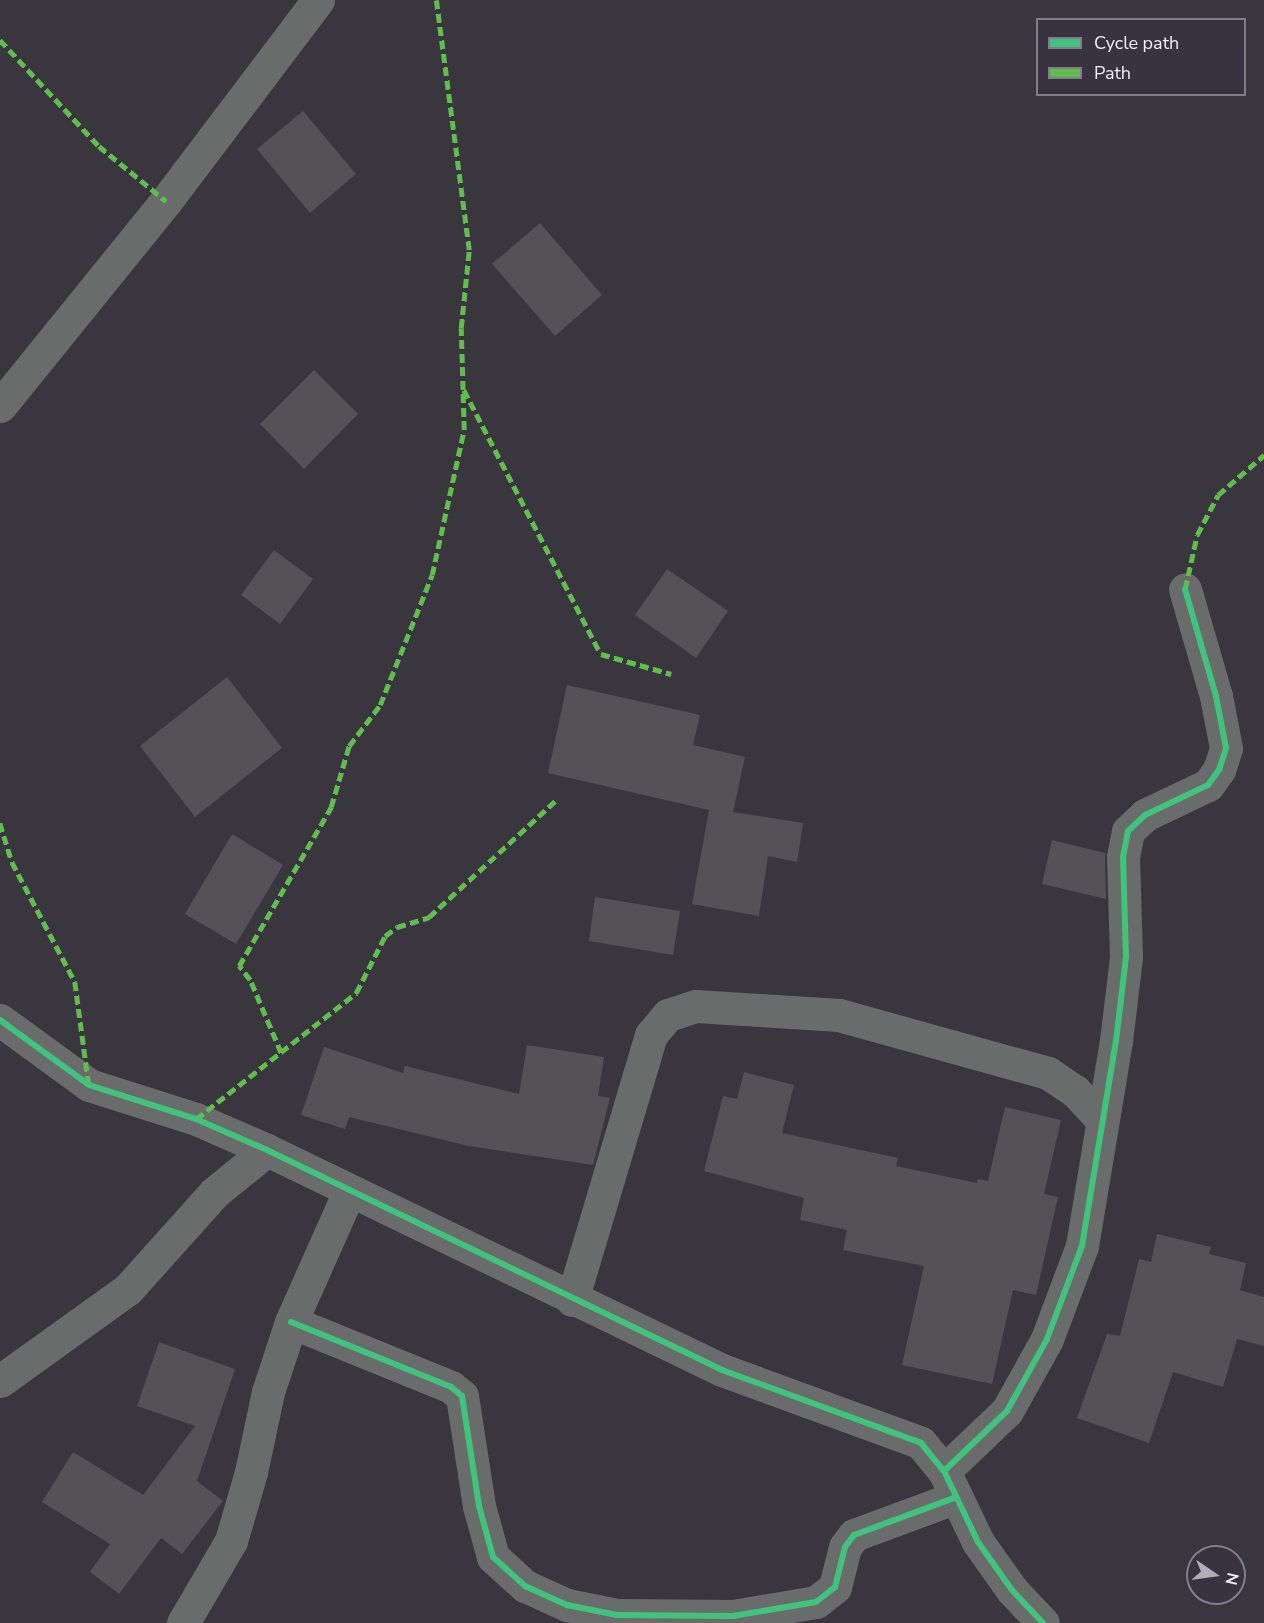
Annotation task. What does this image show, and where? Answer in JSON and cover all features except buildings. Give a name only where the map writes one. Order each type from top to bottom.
[{"type":"street","points":[[0,406],[166,201],[318,0]]},
{"type":"street","points":[[291,1322],[451,1387],[462,1396],[478,1506],[493,1557],[525,1586],[567,1605],[617,1615],[734,1620],[828,1597],[835,1587],[845,1547],[855,1535],[949,1484],[1006,1411],[1047,1339],[1083,1245],[1116,1041],[1125,957],[1123,857],[1128,831],[1145,815],[1208,785],[1219,771],[1226,748],[1216,696],[1185,589]]},
{"type":"street","points":[[572,1300],[651,1035],[668,1015],[705,1006],[839,1015],[1048,1074],[1075,1091],[1102,1120]]},
{"type":"street","points":[[0,1020],[89,1084],[196,1119],[267,1150],[572,1300],[722,1370],[921,1443],[949,1484],[1011,1590],[1043,1623]]},
{"type":"street","points":[[0,1381],[128,1289],[214,1194],[267,1150]]},
{"type":"street","points":[[183,1623],[231,1541],[251,1472],[268,1392],[291,1322],[349,1192]]},
{"type":"marked path","points":[[281,1053],[250,980],[239,966],[331,807],[349,746],[380,705],[432,575],[464,430],[461,328],[469,250],[436,0]]},
{"type":"marked path","points":[[0,40],[99,146],[166,201]]},
{"type":"marked path","points":[[464,390],[601,654],[671,674]]},
{"type":"marked path","points":[[1185,589],[1197,535],[1218,495],[1264,455]]},
{"type":"marked path","points":[[196,1119],[356,993],[385,936],[397,927],[429,917],[555,801]]},
{"type":"marked path","points":[[0,823],[12,862],[75,982],[89,1085]]},
{"type":"cycle path","points":[[944,1471],[1007,1411],[1047,1339],[1082,1246],[1116,1041],[1126,957],[1123,857],[1128,831],[1145,815],[1208,785],[1219,770],[1226,748],[1216,696],[1185,589]]},
{"type":"cycle path","points":[[0,1020],[89,1085],[196,1119],[267,1150],[722,1370],[921,1443],[944,1471],[978,1542],[1012,1590],[1043,1623]]},
{"type":"cycle path","points":[[291,1322],[451,1387],[462,1396],[479,1506],[493,1557],[525,1586],[567,1605],[617,1615],[733,1616],[816,1602],[835,1587],[845,1547],[854,1535],[954,1498]]}]
